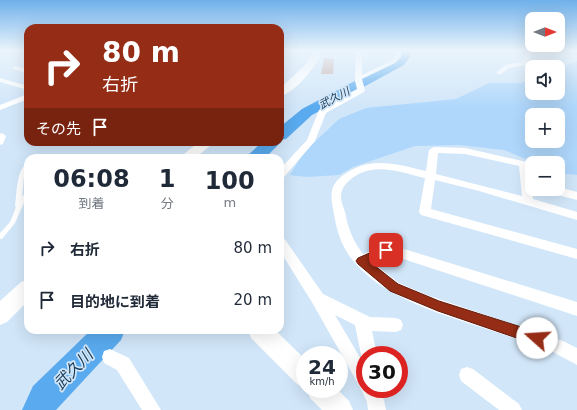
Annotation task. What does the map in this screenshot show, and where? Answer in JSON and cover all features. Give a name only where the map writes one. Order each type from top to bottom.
[{"type":"main road","points":[[284,81],[297,69]]},
{"type":"main road","points":[[284,90],[307,69]]},
{"type":"main road","points":[[180,154],[193,146]]},
{"type":"main road","points":[[189,154],[196,146]]},
{"type":"main road","points":[[0,304],[24,282]]},
{"type":"main road","points":[[0,316],[24,292]]},
{"type":"main road","points":[[263,334],[296,367]]},
{"type":"main road","points":[[328,398],[340,410]]},
{"type":"street","points":[[284,171],[311,141],[322,112],[361,90],[359,69]]},
{"type":"street","points":[[359,79],[380,69]]},
{"type":"street","points":[[499,73],[503,69]]},
{"type":"street","points":[[0,80],[24,87]]},
{"type":"street","points":[[0,108],[24,98]]},
{"type":"street","points":[[0,136],[2,136],[0,142]]},
{"type":"street","points":[[525,168],[524,164],[465,151],[434,150],[429,175],[425,212],[577,254]]},
{"type":"street","points":[[577,216],[429,175],[390,166],[373,166],[354,172],[339,184],[336,197],[342,226],[350,246],[361,261],[394,287],[410,295],[477,320],[558,346],[577,357]]},
{"type":"street","points":[[565,193],[577,196]]},
{"type":"street","points":[[528,196],[528,202]]},
{"type":"street","points":[[284,246],[318,299],[356,366]]},
{"type":"street","points":[[361,261],[382,251],[391,250],[577,309]]},
{"type":"street","points":[[318,299],[369,324],[396,325]]},
{"type":"street","points":[[362,321],[367,346]]},
{"type":"street","points":[[110,357],[123,364],[152,410]]},
{"type":"street","points":[[467,375],[513,410]]},
{"type":"lane","points":[[17,210],[21,177],[24,170]]},
{"type":"lane","points":[[0,237],[12,223],[17,210],[24,199]]},
{"type":"shaded area","points":[[565,69],[577,69],[577,175],[565,174],[565,156],[525,156],[525,159],[504,150],[460,145],[415,146],[353,167],[339,175],[306,177],[290,175],[304,152],[339,119],[366,108],[456,99],[489,83],[521,83],[525,81],[525,100],[565,100]]},
{"type":"building","points":[[322,69],[333,69],[333,74],[321,74]]},
{"type":"waterway","name":"武久川","points":[[284,132],[307,112],[387,69]]},
{"type":"waterway","name":"武久川","points":[[258,154],[268,146]]},
{"type":"waterway","name":"武久川","points":[[39,410],[45,398],[107,334]]},
{"type":"route","points":[[386,250],[361,261],[394,287],[410,295],[477,320],[537,338]]}]
